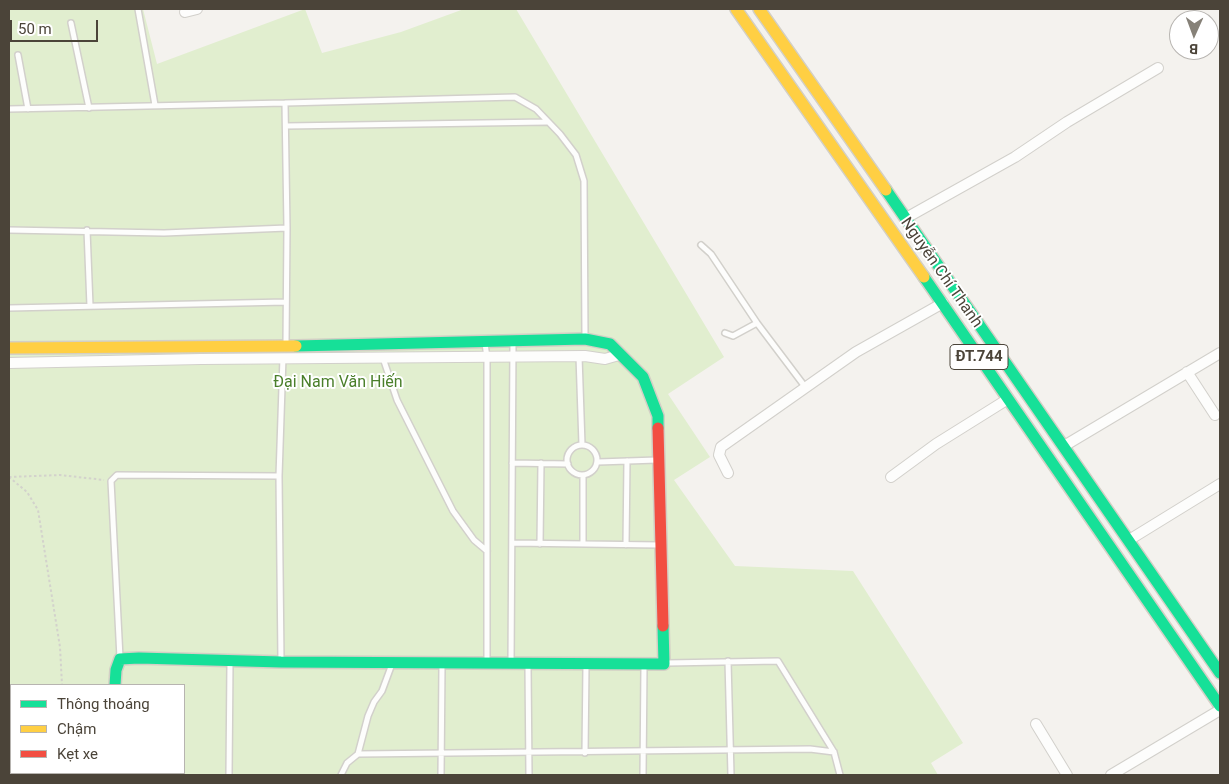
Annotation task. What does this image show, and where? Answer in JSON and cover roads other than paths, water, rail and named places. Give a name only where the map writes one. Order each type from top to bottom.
[{"type":"main road","name":"Nguyễn Chí Thanh","points":[[736,9],[942,303],[1220,708]]},
{"type":"main road","name":"Nguyễn Chí Thanh","points":[[759,9],[959,294],[1220,673]]},
{"type":"main road","points":[[942,303],[959,294]]},
{"type":"main road","points":[[9,348],[286,346],[585,339],[610,344],[643,377],[652,397],[658,416],[660,460],[664,664],[394,661],[281,662],[120,659],[116,670],[116,684]]},
{"type":"main road","points":[[1113,550],[1129,540]]},
{"type":"street","points":[[185,12],[197,9]]},
{"type":"street","points":[[906,218],[1015,157],[1067,122],[1158,68]]},
{"type":"street","points":[[728,473],[719,455],[721,447],[856,352],[942,303]]},
{"type":"street","points":[[1064,446],[1220,353]]},
{"type":"street","points":[[9,363],[578,356],[606,359],[619,355]]},
{"type":"street","points":[[1187,372],[1214,415]]},
{"type":"street","points":[[891,477],[936,444],[1008,399]]},
{"type":"street","points":[[1129,540],[1220,484]]},
{"type":"street","points":[[1111,775],[1220,708]]},
{"type":"street","points":[[1036,724],[1067,775]]},
{"type":"lane","points":[[138,9],[155,106]]},
{"type":"lane","points":[[71,23],[89,108]]},
{"type":"lane","points":[[18,55],[28,109]]},
{"type":"lane","points":[[9,109],[515,97],[536,109],[560,134],[576,155],[584,181],[585,339]]},
{"type":"lane","points":[[281,662],[279,476],[283,359],[286,346],[285,103]]},
{"type":"lane","points":[[286,126],[547,122]]},
{"type":"lane","points":[[9,230],[87,230],[164,233],[287,228]]},
{"type":"lane","points":[[87,230],[90,306]]},
{"type":"lane","points":[[701,245],[711,254],[757,322],[806,388]]},
{"type":"lane","points":[[9,308],[286,302]]},
{"type":"lane","points":[[725,333],[734,336],[757,322]]},
{"type":"lane","points":[[485,340],[487,358],[487,662]]},
{"type":"lane","points":[[511,663],[512,340]]},
{"type":"lane","points":[[578,356],[582,445]]},
{"type":"lane","points":[[382,358],[397,400],[453,511],[474,540],[487,551]]},
{"type":"lane","points":[[582,445],[595,452],[598,462],[593,471],[583,476],[573,473],[568,464],[572,450],[582,445]]},
{"type":"lane","points":[[598,462],[660,460]]},
{"type":"lane","points":[[626,545],[627,461]]},
{"type":"lane","points":[[512,463],[568,464]]},
{"type":"lane","points":[[540,463],[540,544]]},
{"type":"lane","points":[[120,659],[111,481],[117,475],[279,476]]},
{"type":"lane","points":[[583,476],[583,544]]},
{"type":"lane","points":[[512,543],[662,545]]},
{"type":"lane","points":[[229,775],[230,660]]},
{"type":"lane","points":[[341,775],[348,763],[358,754],[371,709],[382,691],[394,661]]},
{"type":"lane","points":[[728,661],[731,775]]},
{"type":"lane","points":[[664,664],[778,661],[834,752],[840,775]]},
{"type":"lane","points":[[441,775],[442,662]]},
{"type":"lane","points":[[528,663],[529,775]]},
{"type":"lane","points":[[585,753],[586,663]]},
{"type":"lane","points":[[643,775],[644,664]]},
{"type":"lane","points":[[358,754],[585,753],[810,749],[834,752]]},
{"type":"park label","name":"Đại Nam Văn Hiến","points":[[338,383]]}]
